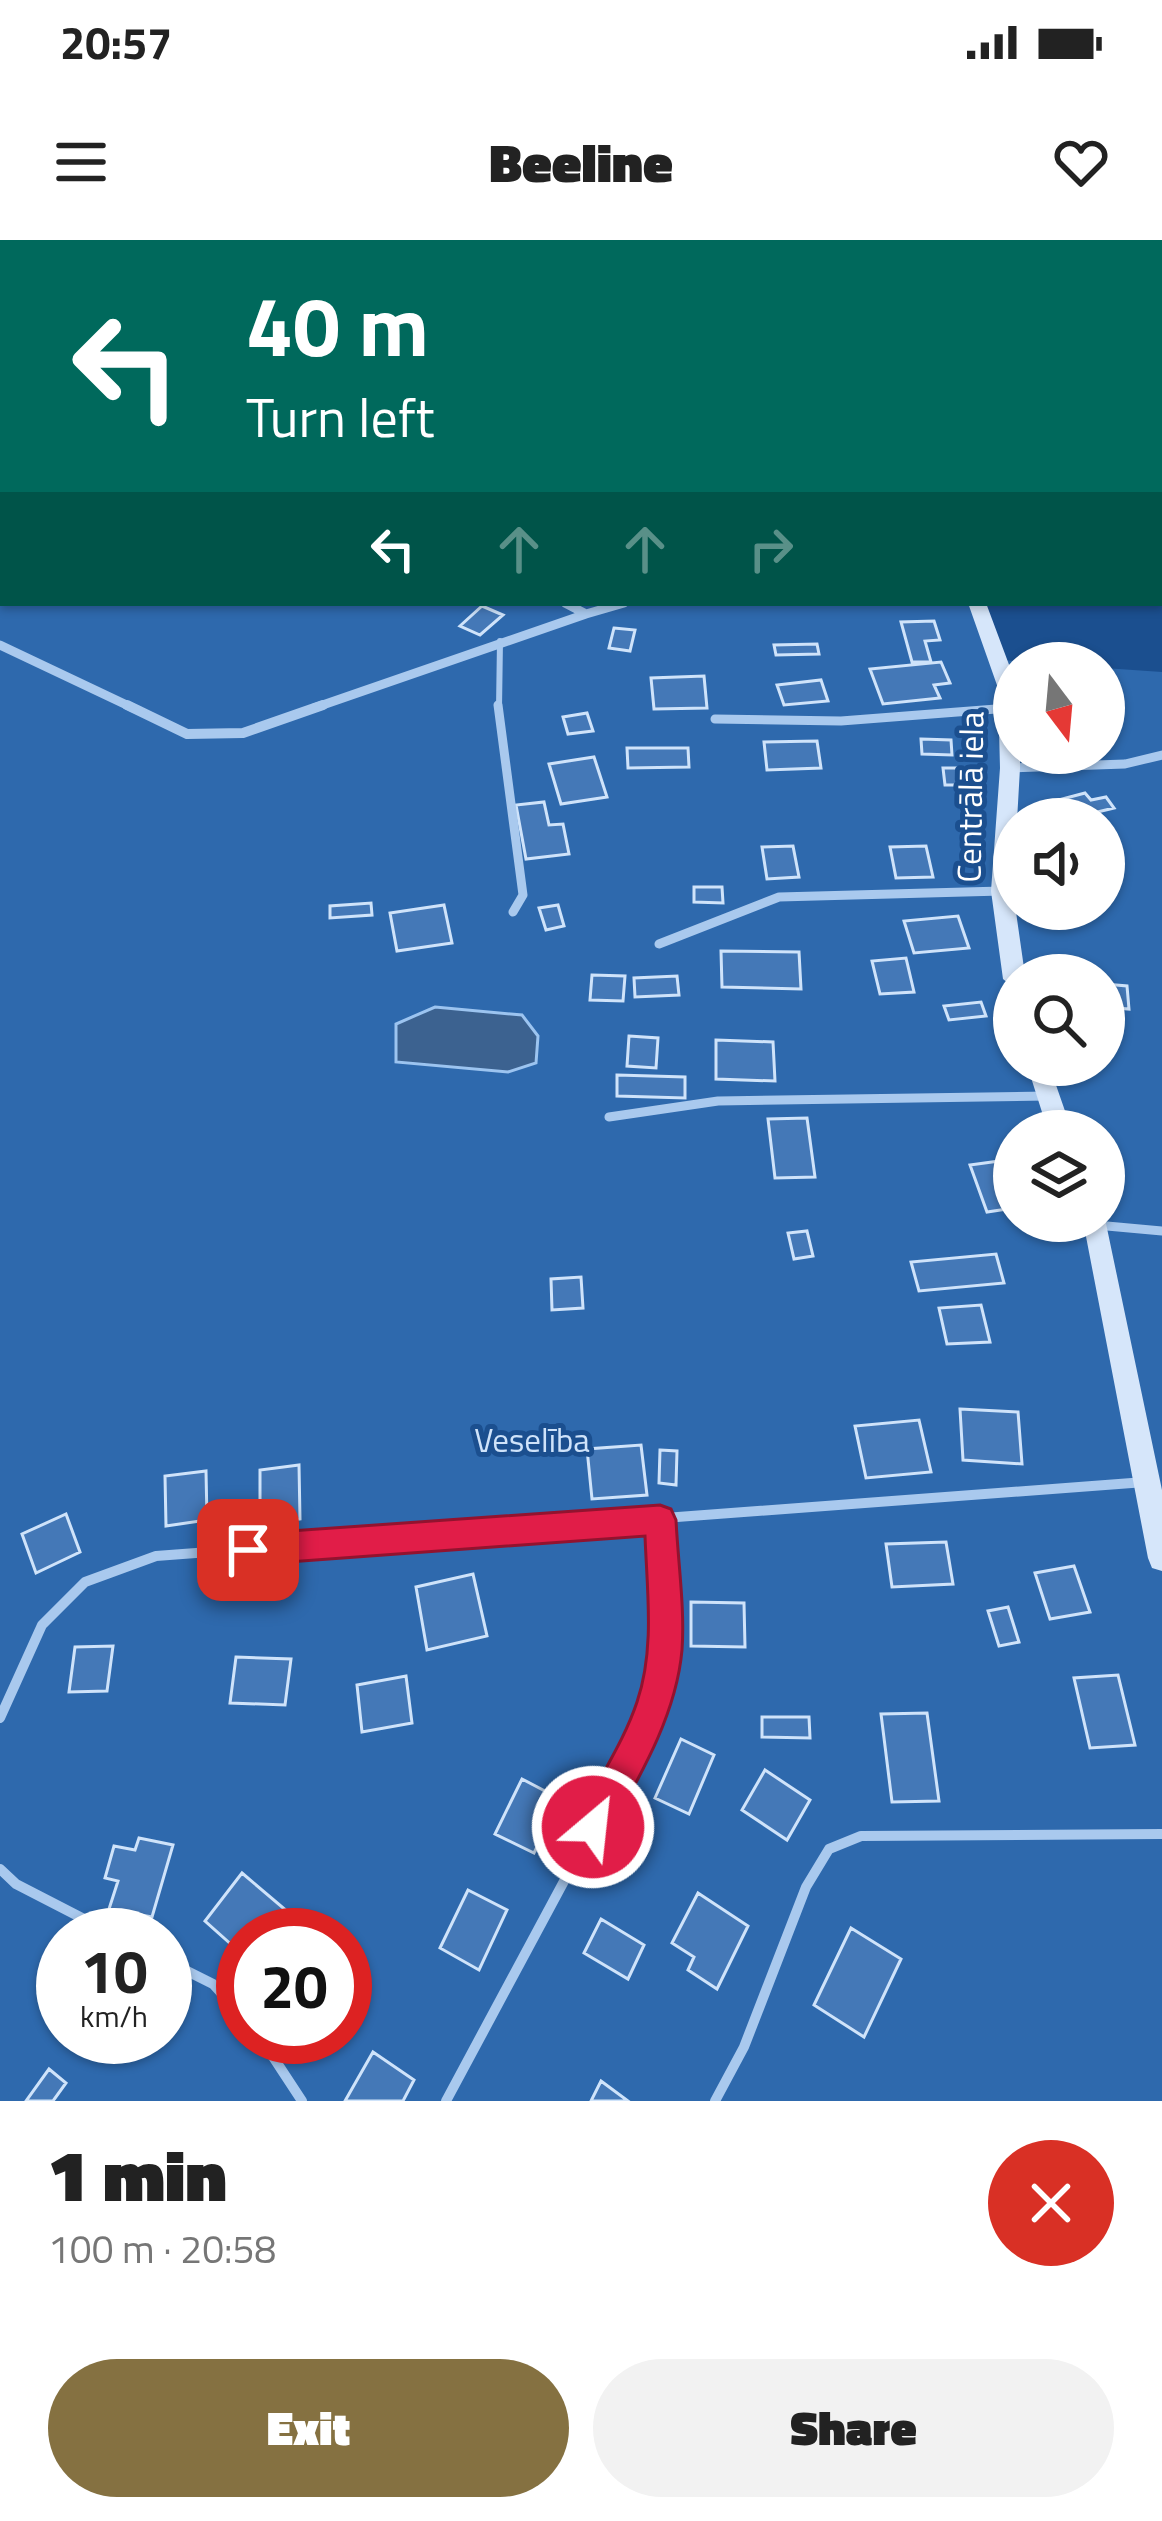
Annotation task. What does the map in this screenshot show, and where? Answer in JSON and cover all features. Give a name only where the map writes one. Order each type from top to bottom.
[{"type":"street","points":[[571,606],[586,614]]},
{"type":"street","points":[[0,645],[187,734],[219,737],[243,733],[500,641],[614,606]]},
{"type":"street","name":"Centrālā iela","points":[[978,606],[993,648]]},
{"type":"street","points":[[1044,1086],[1052,1110]]},
{"type":"street","points":[[1100,1242],[1162,1558]]},
{"type":"lane","points":[[500,641],[496,686],[523,895],[513,912]]},
{"type":"lane","points":[[715,719],[841,721],[993,698]]},
{"type":"lane","points":[[1125,764],[1162,755]]},
{"type":"lane","points":[[659,944],[779,897],[993,890]]},
{"type":"lane","points":[[609,1118],[718,1101],[1047,1096]]},
{"type":"lane","points":[[1125,1227],[1162,1231]]},
{"type":"lane","points":[[0,1718],[42,1625],[85,1582],[156,1556],[1147,1481]]},
{"type":"lane","points":[[446,2101],[635,1749],[655,1700],[665,1650],[660,1520]]},
{"type":"lane","points":[[715,2101],[744,2048],[806,1887],[829,1849],[861,1836],[1162,1834]]},
{"type":"lane","points":[[0,1869],[16,1884],[63,1908]]},
{"type":"lane","points":[[278,2064],[302,2101]]},
{"type":"green space","name":"Veselība","points":[[0,606],[978,606],[988,659],[993,659],[993,774],[1125,774],[1125,669],[1162,672],[1162,2101],[0,2101]]},
{"type":"shaded area","points":[[435,1007],[522,1015],[538,1036],[536,1063],[508,1072],[396,1062],[396,1024]]},
{"type":"building","points":[[482,606],[503,615],[480,635],[460,626]]},
{"type":"building","points":[[934,621],[940,640],[925,641],[931,662],[912,662],[901,622]]},
{"type":"building","points":[[614,628],[635,630],[630,651],[609,648]]},
{"type":"building","points":[[817,644],[819,654],[776,655],[774,645]]},
{"type":"building","points":[[941,662],[950,683],[934,685],[940,698],[883,704],[870,669]]},
{"type":"building","points":[[704,676],[707,708],[654,709],[651,678]]},
{"type":"building","points":[[821,680],[828,701],[784,705],[777,685]]},
{"type":"building","points":[[587,713],[593,731],[568,734],[563,717]]},
{"type":"building","points":[[921,739],[951,740],[952,755],[922,754]]},
{"type":"building","points":[[817,741],[821,768],[767,770],[764,742]]},
{"type":"building","points":[[627,748],[688,748],[689,767],[628,768]]},
{"type":"building","points":[[594,757],[607,797],[561,804],[549,764]]},
{"type":"building","points":[[943,768],[968,768],[970,785],[945,785]]},
{"type":"building","points":[[544,802],[549,825],[563,824],[569,854],[526,859],[516,805]]},
{"type":"building","points":[[793,846],[799,877],[767,879],[762,847]]},
{"type":"building","points":[[926,846],[933,877],[896,878],[890,847]]},
{"type":"building","points":[[694,887],[722,887],[723,903],[694,902]]},
{"type":"building","points":[[371,903],[372,915],[330,918],[330,906]]},
{"type":"building","points":[[444,905],[452,943],[397,951],[390,913]]},
{"type":"building","points":[[558,905],[564,926],[546,930],[539,908]]},
{"type":"building","points":[[958,916],[969,948],[914,953],[904,921]]},
{"type":"building","points":[[721,951],[799,952],[801,989],[722,987]]},
{"type":"building","points":[[906,958],[914,992],[880,994],[872,961]]},
{"type":"building","points":[[592,975],[625,976],[623,1001],[590,1000]]},
{"type":"building","points":[[677,976],[679,995],[635,997],[634,978]]},
{"type":"building","points":[[981,1002],[986,1016],[949,1020],[944,1006]]},
{"type":"building","points":[[629,1036],[658,1038],[656,1068],[627,1066]]},
{"type":"building","points":[[716,1040],[773,1042],[775,1081],[716,1079]]},
{"type":"building","points":[[617,1075],[685,1077],[685,1098],[617,1096]]},
{"type":"building","points":[[807,1118],[815,1177],[775,1178],[768,1119]]},
{"type":"building","points":[[993,1162],[993,1211],[987,1212],[970,1165]]},
{"type":"building","points":[[807,1231],[813,1256],[794,1259],[788,1233]]},
{"type":"building","points":[[996,1254],[1004,1283],[919,1291],[911,1262]]},
{"type":"building","points":[[581,1277],[583,1308],[552,1310],[551,1279]]},
{"type":"building","points":[[981,1305],[990,1342],[947,1344],[939,1308]]},
{"type":"building","points":[[960,1409],[1018,1412],[1022,1464],[963,1460]]},
{"type":"building","points":[[919,1420],[931,1472],[866,1478],[855,1426]]},
{"type":"building","points":[[641,1445],[647,1495],[592,1499],[587,1449]]},
{"type":"building","points":[[660,1450],[677,1451],[676,1485],[659,1483]]},
{"type":"building","points":[[299,1465],[300,1519],[260,1524],[260,1470]]},
{"type":"building","points":[[206,1471],[207,1520],[166,1526],[165,1476]]},
{"type":"building","points":[[66,1514],[80,1552],[36,1573],[22,1534]]},
{"type":"building","points":[[946,1542],[953,1584],[892,1587],[886,1544]]},
{"type":"building","points":[[1074,1566],[1090,1612],[1050,1619],[1035,1573]]},
{"type":"building","points":[[473,1574],[487,1636],[427,1650],[416,1587]]},
{"type":"building","points":[[691,1602],[744,1603],[745,1647],[691,1646]]},
{"type":"building","points":[[1008,1607],[1019,1642],[999,1646],[988,1611]]},
{"type":"building","points":[[113,1646],[107,1691],[69,1692],[75,1647]]},
{"type":"building","points":[[236,1657],[291,1659],[285,1705],[230,1703]]},
{"type":"building","points":[[1118,1675],[1135,1745],[1090,1748],[1074,1678]]},
{"type":"building","points":[[406,1676],[412,1723],[362,1732],[357,1685]]},
{"type":"building","points":[[927,1713],[939,1801],[892,1802],[881,1714]]},
{"type":"building","points":[[762,1717],[809,1717],[810,1738],[762,1737]]},
{"type":"building","points":[[681,1739],[714,1755],[689,1814],[655,1798]]},
{"type":"building","points":[[765,1770],[810,1800],[787,1840],[742,1810]]},
{"type":"building","points":[[522,1779],[560,1799],[534,1853],[495,1834]]},
{"type":"building","points":[[139,1838],[173,1845],[155,1908],[109,1908],[118,1881],[105,1878],[114,1846],[135,1850]]},
{"type":"building","points":[[242,1873],[283,1908],[216,1908],[216,1931],[205,1921]]},
{"type":"building","points":[[468,1890],[507,1910],[479,1970],[440,1948]]},
{"type":"building","points":[[698,1893],[748,1926],[717,1989],[688,1970],[694,1957],[672,1943]]},
{"type":"building","points":[[601,1919],[644,1945],[628,1979],[584,1953]]},
{"type":"building","points":[[851,1928],[901,1959],[864,2037],[814,2005]]},
{"type":"building","points":[[372,2054],[414,2080],[403,2101],[345,2101],[366,2064],[372,2064]]},
{"type":"building","points":[[49,2069],[66,2083],[53,2101],[26,2101]]},
{"type":"building","points":[[601,2081],[628,2101],[591,2101]]},
{"type":"route","points":[[248,1550],[660,1520],[665,1650],[655,1700],[593,1827]]}]
